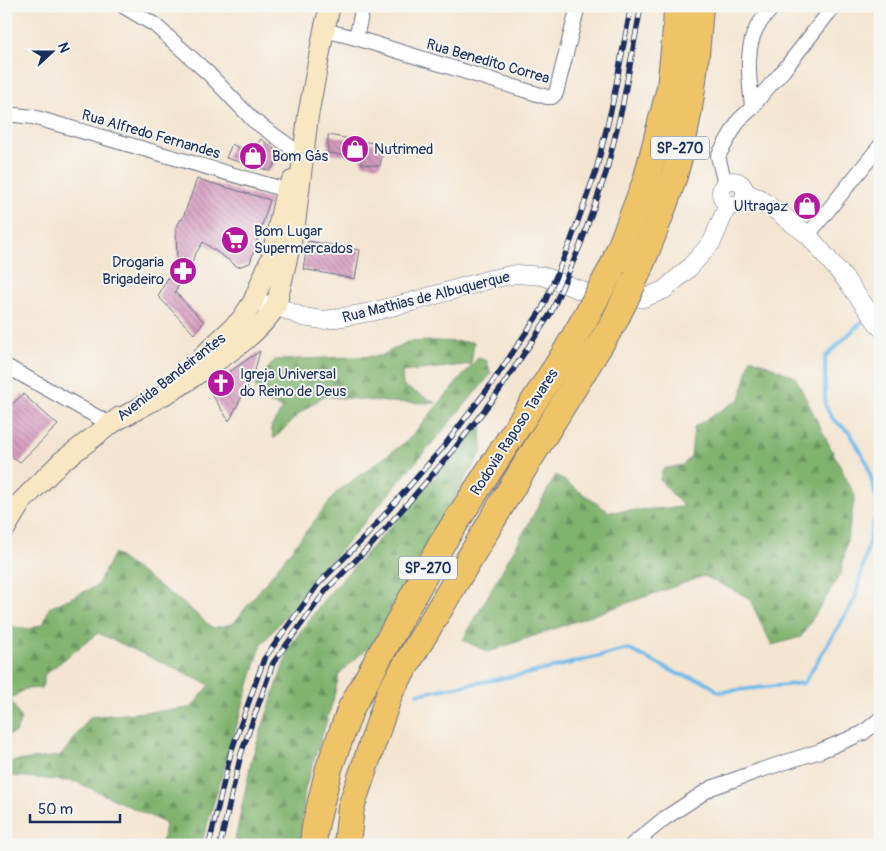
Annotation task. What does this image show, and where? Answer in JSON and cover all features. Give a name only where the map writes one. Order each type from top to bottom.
[{"type":"highway","name":"Rodovia Raposo Tavares","points":[[313,845],[315,827],[330,768],[350,708],[441,545],[564,355],[613,266],[646,181],[670,88],[677,6]]},
{"type":"highway","name":"Rodovia Raposo Tavares","points":[[347,845],[351,807],[390,692],[503,502],[614,322],[656,230],[674,174],[688,118],[696,60],[700,6]]},
{"type":"main road","name":"Avenida Bandeirantes","points":[[110,424],[183,384],[245,339],[268,318],[276,306],[294,224],[308,116],[330,6]]},
{"type":"main road","name":"Avenida Bandeirantes","points":[[6,527],[21,502],[61,462],[204,356],[241,320],[253,302],[272,256],[286,190],[302,162]]},
{"type":"street","points":[[123,6],[155,25],[210,74],[253,120],[302,162]]},
{"type":"street","name":"Avenida Bandeirantes","points":[[323,6],[324,30]]},
{"type":"street","points":[[356,38],[363,6]]},
{"type":"street","name":"Rua Benedito Correa","points":[[324,30],[552,97],[556,93],[578,6]]},
{"type":"street","points":[[752,108],[749,54],[751,40],[758,25],[774,6]]},
{"type":"street","points":[[725,184],[718,156],[738,120],[752,108],[783,72],[834,6]]},
{"type":"street","name":"Rua Alfredo Fernandes","points":[[6,114],[33,117],[286,190]]},
{"type":"street","points":[[808,235],[880,146]]},
{"type":"street","points":[[732,181],[739,183],[745,193],[744,198],[739,204],[735,205],[724,201],[721,194],[725,184],[732,181]]},
{"type":"street","points":[[745,193],[760,198],[808,235],[846,280],[879,325]]},
{"type":"street","name":"Rua Mathias de Albuquerque","points":[[253,302],[276,306],[303,317],[323,320],[379,310],[516,274],[543,276],[599,297],[644,298],[664,290],[689,268],[712,242],[728,204]]},
{"type":"street","points":[[6,366],[110,424]]},
{"type":"street","points":[[632,845],[646,840],[665,818],[711,788],[820,751],[863,733],[880,719]]},
{"type":"green space","points":[[407,342],[474,342],[471,364],[402,372],[403,386],[436,403],[387,402],[324,396],[301,412],[274,439],[271,427],[283,408],[262,401],[255,384],[275,360],[381,356]]},
{"type":"green space","points":[[478,358],[487,361],[491,374],[261,645],[201,845],[162,845],[165,823],[77,782],[6,775],[6,762],[59,756],[69,746],[90,717],[191,708],[210,685],[98,633],[44,675],[44,682],[41,688],[25,689],[10,699],[21,719],[16,732],[6,736],[6,626],[30,629],[44,623],[49,608],[97,586],[114,553],[184,604],[213,628],[233,624],[338,491],[407,441]]},
{"type":"green space","points":[[751,358],[795,377],[855,496],[841,573],[801,637],[772,645],[749,598],[704,576],[488,652],[463,640],[556,475],[609,512],[684,507],[660,480],[663,469],[683,465],[691,456],[694,427],[740,399]]},
{"type":"green space","points":[[481,425],[482,451],[416,563],[373,643],[339,674],[333,701],[305,788],[300,845],[234,845],[252,758],[290,646],[326,597]]},
{"type":"building","name":"Nutrimed","points":[[328,135],[384,145],[380,166],[362,164],[360,157],[328,153]]},
{"type":"building","name":"Bom Gás","points":[[261,139],[278,152],[279,157],[270,171],[226,158],[232,144],[249,154]]},
{"type":"building","name":"Bom Lugar Supermercados","points":[[197,179],[270,200],[250,263],[238,267],[203,242],[193,258],[175,292],[204,322],[194,334],[158,296],[177,261],[176,228],[182,220]]},
{"type":"building","points":[[308,241],[360,250],[355,279],[303,269]]},
{"type":"building","points":[[260,351],[254,374],[229,421],[207,387]]},
{"type":"building","points":[[23,394],[58,425],[20,462],[6,455],[6,410]]},
{"type":"waterway","points":[[417,694],[531,673],[628,649],[678,674],[704,681],[719,692],[804,683],[855,599],[878,504],[867,463],[850,433],[833,419],[825,405],[825,357],[867,317]]},
{"type":"railway","points":[[209,845],[231,752],[264,659],[319,583],[366,536],[444,446],[490,386],[542,309],[570,243],[596,171],[612,106],[631,6]]},
{"type":"railway","points":[[220,845],[241,754],[273,663],[327,589],[374,542],[452,452],[499,391],[551,313],[580,246],[606,173],[622,108],[641,6]]},
{"type":"place","name":"Nutrimed","points":[[355,149]]},
{"type":"place","name":"Bom Gás","points":[[253,156]]},
{"type":"place","name":"Ultragaz","points":[[807,206]]},
{"type":"place","name":"Bom Lugar Supermercados","points":[[235,240]]},
{"type":"place","name":"Drogaria Brigadeiro","points":[[183,271]]},
{"type":"place","name":"Igreja Universal do Reino de Deus","points":[[221,383]]}]
